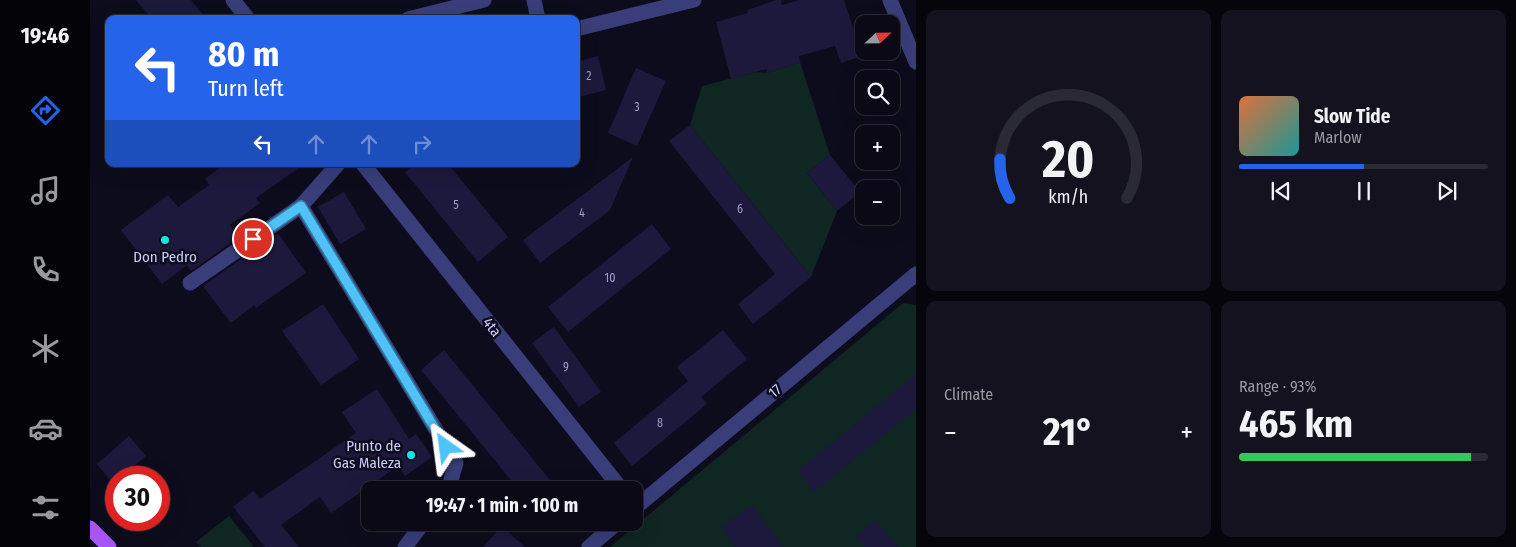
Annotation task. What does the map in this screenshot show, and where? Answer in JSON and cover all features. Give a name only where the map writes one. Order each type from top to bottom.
[{"type":"main road","points":[[90,528],[109,547]]},
{"type":"street","points":[[233,0],[245,15]]},
{"type":"street","points":[[534,0],[537,15]]},
{"type":"street","points":[[580,28],[694,0]]},
{"type":"street","points":[[890,0],[916,62]]},
{"type":"street","points":[[436,15],[478,1]]},
{"type":"street","points":[[190,283],[301,206],[335,167]]},
{"type":"street","name":"4ta","points":[[365,167],[615,481]]},
{"type":"street","points":[[301,206],[456,463],[451,481]]},
{"type":"street","name":"17","points":[[643,501],[916,274]]},
{"type":"street","points":[[405,547],[417,531]]},
{"type":"street","points":[[589,547],[608,531]]},
{"type":"green space","points":[[800,62],[830,155],[807,173],[837,211],[811,277],[690,125],[702,86],[756,72],[767,73]]},
{"type":"green space","points":[[903,303],[916,305],[916,547],[610,547],[629,531],[643,531],[643,520]]},
{"type":"green space","points":[[229,516],[254,547],[201,547],[196,542]]},
{"type":"building","points":[[136,0],[191,0],[203,15],[149,15]]},
{"type":"building","points":[[776,0],[781,0],[782,5],[800,0],[844,0],[855,34],[855,58],[841,63],[835,46],[799,56],[800,62],[767,73],[766,69],[731,79],[716,22],[748,13],[747,10]]},
{"type":"building","points":[[598,56],[606,90],[580,97],[580,61]]},
{"type":"building","points":[[636,68],[666,81],[637,146],[608,133]]},
{"type":"building","points":[[690,125],[811,277],[753,324],[738,304],[775,274],[669,141]]},
{"type":"building","points":[[830,155],[855,186],[855,196],[837,211],[807,173]]},
{"type":"building","points":[[633,157],[610,210],[540,263],[523,240]]},
{"type":"building","points":[[221,167],[300,167],[256,198],[260,203],[230,225],[239,237],[191,271],[187,265],[162,284],[121,230],[168,195],[178,207],[209,185],[205,179]]},
{"type":"building","points":[[411,167],[450,167],[508,237],[478,262],[405,172]]},
{"type":"building","points":[[344,192],[366,229],[340,244],[318,207]]},
{"type":"building","points":[[652,224],[671,249],[568,332],[548,307]]},
{"type":"building","points":[[278,233],[306,273],[256,308],[254,305],[231,323],[203,286]]},
{"type":"building","points":[[323,304],[359,359],[321,385],[282,331]]},
{"type":"building","points":[[554,327],[601,392],[579,407],[532,343]]},
{"type":"building","points":[[723,330],[747,359],[701,397],[707,404],[632,466],[614,443],[688,381],[677,367]]},
{"type":"building","points":[[444,350],[551,481],[512,481],[421,370]]},
{"type":"building","points":[[916,374],[916,409],[814,492],[798,471]]},
{"type":"building","points":[[377,389],[409,439],[416,434],[432,457],[405,476],[398,466],[377,481],[361,481],[361,492],[331,513],[320,497],[281,525],[299,547],[265,547],[233,507],[253,491],[260,499],[356,433],[342,412]]},
{"type":"building","points":[[129,436],[146,456],[134,466],[105,466],[105,474],[97,464]]},
{"type":"building","points":[[752,505],[783,547],[735,547],[721,528]]},
{"type":"building","points":[[876,520],[898,547],[865,547],[856,536]]},
{"type":"building","points":[[497,531],[507,531],[525,547],[483,547]]},
{"type":"place","name":"Don Pedro","points":[[165,240]]},
{"type":"place","name":"Punto de Gas Maleza","points":[[411,455]]},
{"type":"route","points":[[253,239],[301,206],[446,447]]}]
